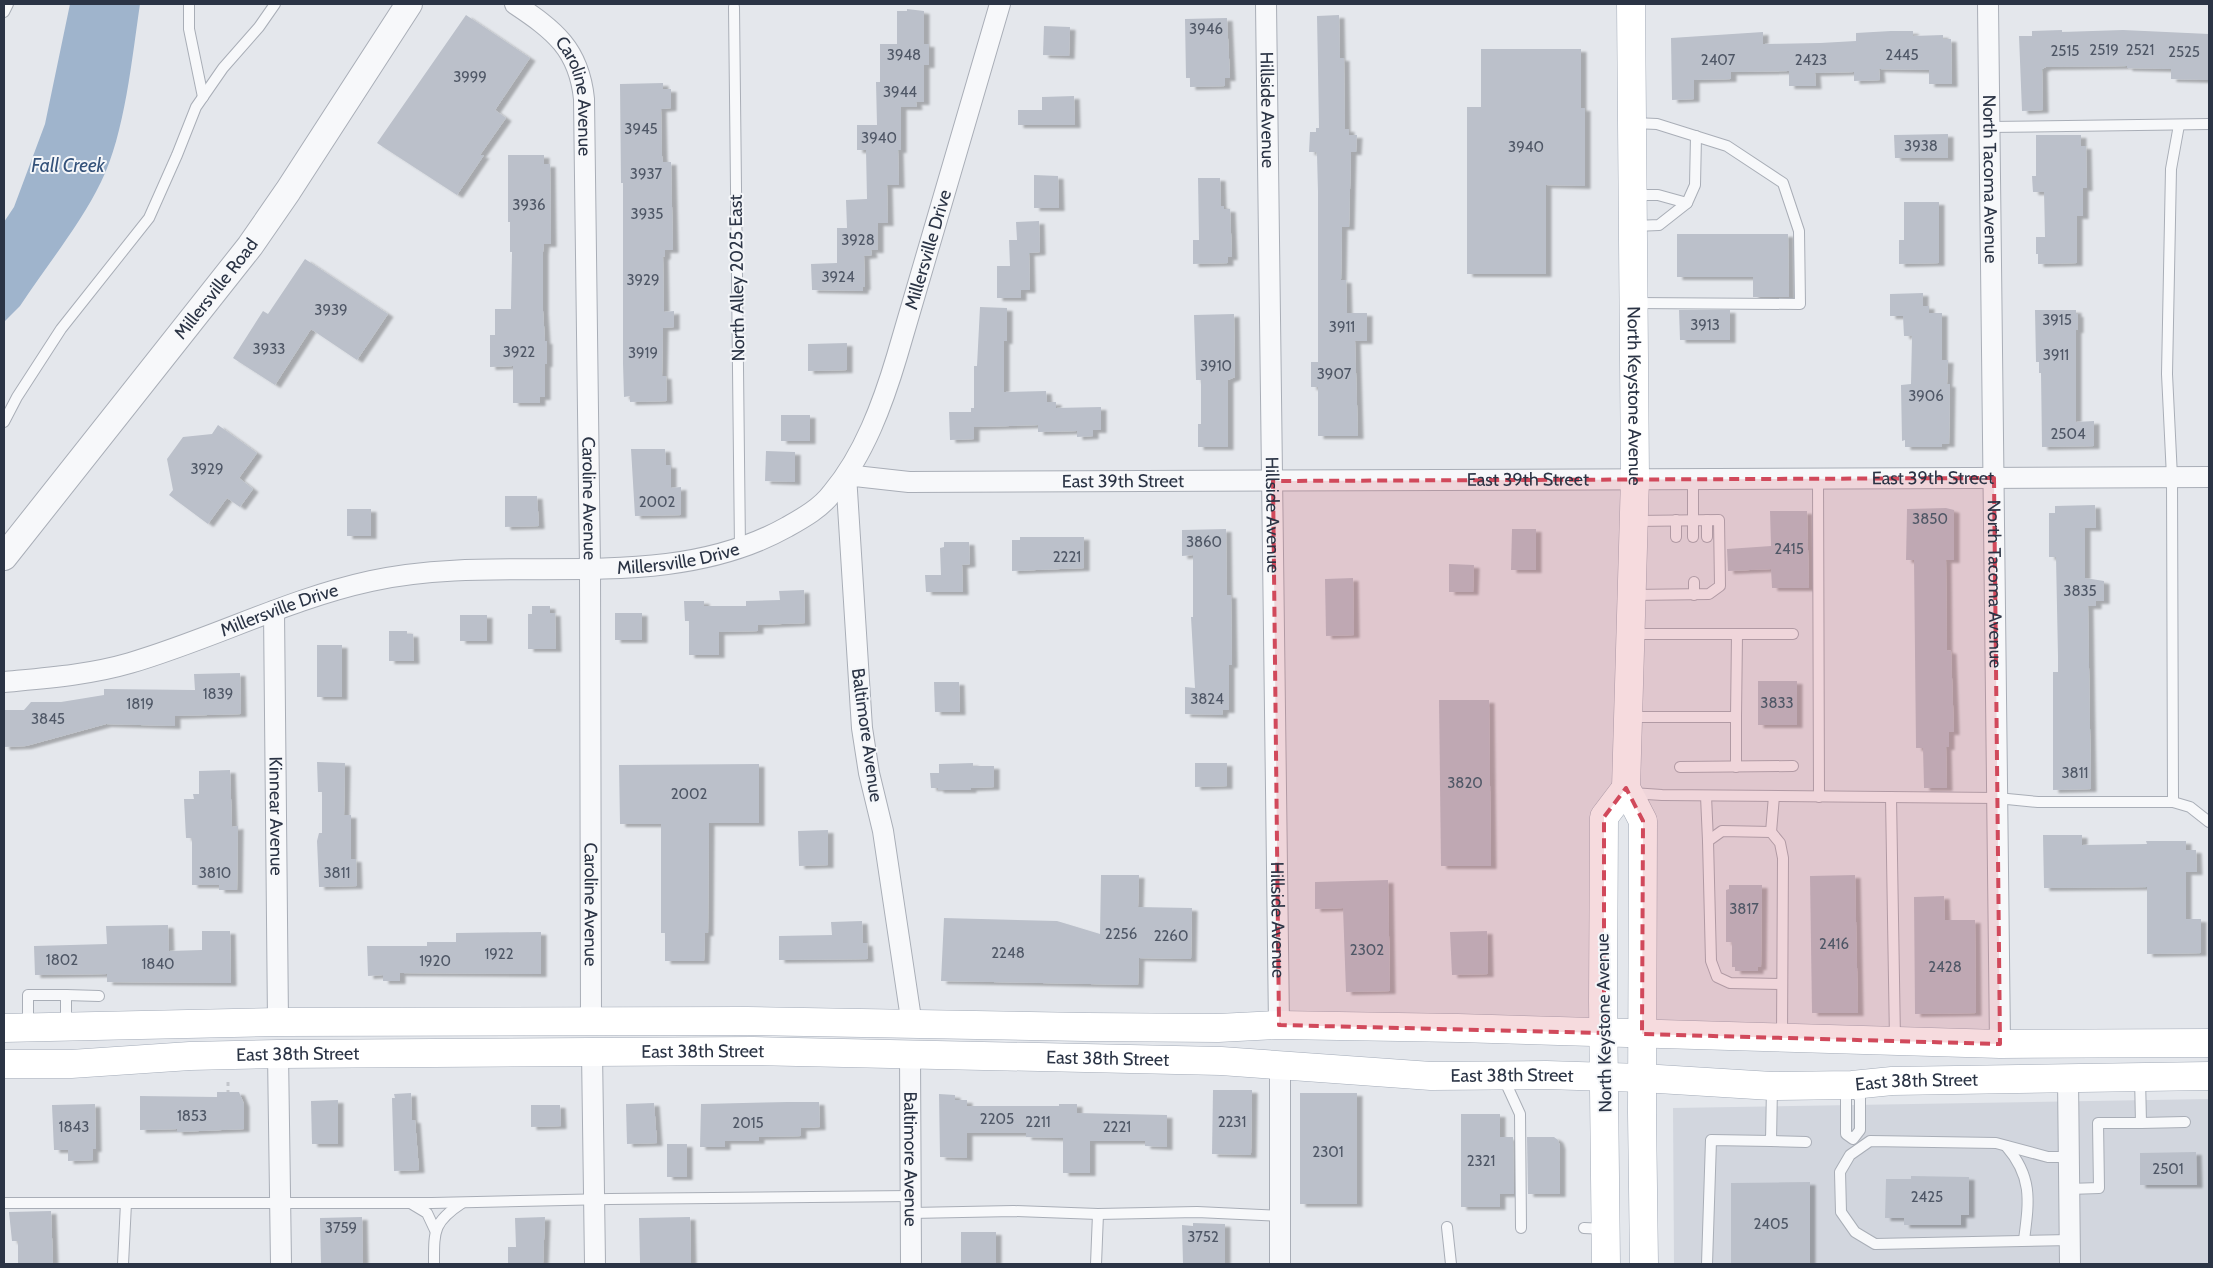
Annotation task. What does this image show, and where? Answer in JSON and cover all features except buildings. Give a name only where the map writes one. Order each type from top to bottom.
[{"type":"main road","name":"North Keystone Avenue","points":[[1631,4],[1635,478],[1627,790],[1643,821],[1642,1078],[1644,1264]]},
{"type":"main road","name":"North Keystone Avenue","points":[[1606,1264],[1594,1229],[1604,1077],[1604,818],[1627,790]]},
{"type":"main road","name":"East 38th Street","points":[[16,1028],[278,1022],[591,1021],[1161,1027],[1279,1025],[2000,1044],[2209,1043]]},
{"type":"main road","name":"East 38th Street","points":[[4,1064],[71,1064],[160,1058],[278,1054],[753,1051],[1221,1061],[1280,1066],[1313,1066],[1431,1076],[1642,1078],[1772,1086],[1852,1088],[1892,1081],[2209,1076]]},
{"type":"street","name":"Millersville Road","points":[[4,557],[250,246],[288,191],[409,4]]},
{"type":"street","name":"Caroline Avenue","points":[[515,4],[543,23],[565,44],[578,71],[583,89],[590,567],[591,1021]]},
{"type":"street","name":"Millersville Drive","points":[[4,682],[73,675],[120,666],[347,586],[412,573],[461,569],[665,565],[702,559],[740,549],[780,531],[816,508],[830,496],[846,475],[873,422],[891,375],[1000,4]]},
{"type":"street","name":"Hillside Avenue","points":[[1266,4],[1279,1025]]},
{"type":"street","name":"North Tacoma Avenue","points":[[1988,4],[2000,1044]]},
{"type":"street","name":"East 39th Street","points":[[846,475],[909,482],[2209,477]]},
{"type":"street","name":"Baltimore Avenue","points":[[846,475],[862,728],[869,773],[883,831],[910,1012],[909,1023]]},
{"type":"street","name":"Kinnear Avenue","points":[[274,611],[278,1022]]},
{"type":"street","points":[[592,1052],[595,1264]]},
{"type":"street","name":"Baltimore Avenue","points":[[910,1053],[911,1264]]},
{"type":"street","points":[[278,1054],[281,1264]]},
{"type":"street","points":[[1280,1066],[1280,1264]]},
{"type":"street","points":[[2068,1078],[2070,1264]]},
{"type":"lane","points":[[4,12],[8,4]]},
{"type":"lane","points":[[189,4],[189,29],[203,97]]},
{"type":"lane","points":[[4,422],[17,397],[61,329],[149,218],[178,155],[196,107],[223,68],[259,27],[276,4]]},
{"type":"lane","name":"North Alley 2025 East","points":[[734,7],[740,549]]},
{"type":"lane","points":[[1633,123],[1658,124],[1727,146],[1783,183],[1799,231],[1800,304],[1635,303]]},
{"type":"lane","points":[[1990,127],[2209,124]]},
{"type":"lane","points":[[2173,802],[2172,477],[2167,374],[2171,169],[2179,125]]},
{"type":"lane","points":[[1634,226],[1659,225],[1687,203],[1695,185],[1696,136]]},
{"type":"lane","points":[[1633,195],[1658,195],[1687,203]]},
{"type":"lane","points":[[1693,478],[1693,537]]},
{"type":"lane","points":[[1818,478],[1819,797]]},
{"type":"lane","points":[[1676,520],[1676,537]]},
{"type":"lane","points":[[1707,537],[1708,520]]},
{"type":"lane","points":[[1632,594],[1708,594],[1720,586],[1719,520],[1634,521]]},
{"type":"lane","points":[[1694,582],[1694,594]]},
{"type":"lane","points":[[1708,582],[1708,594]]},
{"type":"lane","points":[[1676,583],[1676,594]]},
{"type":"lane","points":[[1631,634],[1793,634]]},
{"type":"lane","points":[[1736,767],[1737,634]]},
{"type":"lane","points":[[1628,717],[1736,717]]},
{"type":"lane","points":[[1680,766],[1793,766]]},
{"type":"lane","points":[[1627,790],[1706,796],[1997,798],[2038,802],[2173,802],[2190,807],[2209,822]]},
{"type":"lane","points":[[1706,796],[1711,960],[1717,977],[1730,983],[1782,984]]},
{"type":"lane","points":[[1774,796],[1771,832],[1780,843],[1783,858],[1782,1037]]},
{"type":"lane","points":[[1891,797],[1895,1041]]},
{"type":"lane","points":[[1708,841],[1722,831],[1771,832]]},
{"type":"lane","points":[[16,1028],[28,996],[99,996]]},
{"type":"lane","points":[[66,996],[66,1027]]},
{"type":"lane","points":[[1503,1076],[1520,1114],[1521,1228]]},
{"type":"lane","points":[[2140,1076],[2141,1123]]},
{"type":"lane","points":[[1771,1141],[1772,1086]]},
{"type":"lane","points":[[1852,1088],[1846,1097],[1846,1134],[1853,1139],[1855,1150]]},
{"type":"lane","points":[[2070,1189],[2099,1188],[2098,1123],[2186,1122]]},
{"type":"lane","points":[[1707,1264],[1711,1140],[1806,1142]]},
{"type":"lane","points":[[2069,1157],[2048,1156],[1996,1143],[1870,1141],[1855,1150],[1840,1172],[1841,1212],[1855,1232],[1875,1244],[2070,1240]]},
{"type":"lane","points":[[2006,1146],[2020,1162],[2028,1190],[2024,1240]]},
{"type":"lane","points":[[4,1203],[462,1203],[595,1199],[911,1205],[1098,1214],[1197,1212],[1280,1216]]},
{"type":"lane","points":[[123,1264],[126,1203]]},
{"type":"lane","points":[[410,1203],[427,1213],[434,1230],[434,1264]]},
{"type":"lane","points":[[434,1230],[444,1216],[462,1203]]},
{"type":"lane","points":[[1096,1264],[1098,1214]]},
{"type":"lane","points":[[1447,1227],[1451,1264]]},
{"type":"path","points":[[228,1082],[228,1092]]},
{"type":"highlighted area","points":[[1994,478],[2000,1044],[1642,1034],[1643,821],[1626,788],[1604,817],[1604,1033],[1279,1025],[1273,481]]},
{"type":"shaded area","points":[[2209,1099],[2209,1264],[1674,1264],[1673,1108]]},
{"type":"water","name":"Fall Creek","points":[[70,4],[140,4],[122,119],[109,163],[93,198],[20,306],[4,322],[4,222],[14,207],[45,124]]}]
